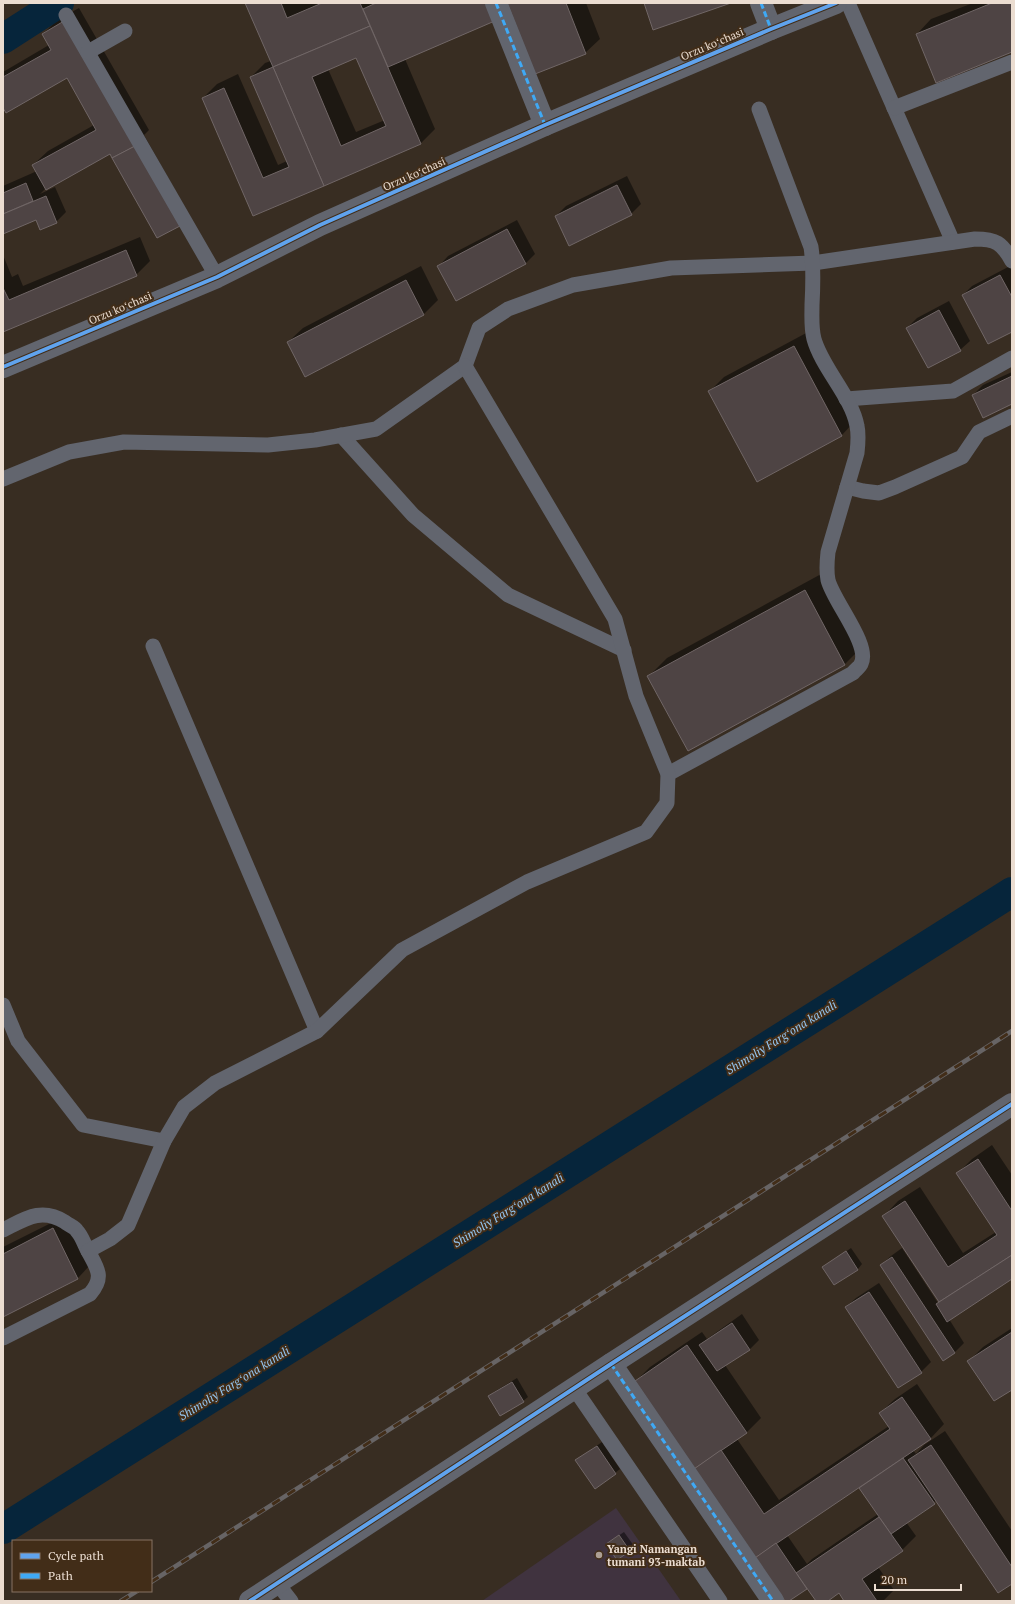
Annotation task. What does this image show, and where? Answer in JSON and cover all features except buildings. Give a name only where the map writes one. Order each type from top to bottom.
[{"type":"street","points":[[496,3],[545,125]]},
{"type":"street","points":[[761,3],[771,29]]},
{"type":"street","name":"Orzu koʻchasi","points":[[3,367],[217,277],[320,226],[545,125],[836,3]]},
{"type":"street","points":[[250,1601],[574,1388],[1012,1104]]},
{"type":"street","points":[[611,1364],[773,1601]]},
{"type":"lane","points":[[848,3],[953,242]]},
{"type":"lane","points":[[66,15],[217,277]]},
{"type":"lane","points":[[88,52],[125,31]]},
{"type":"lane","points":[[894,108],[1012,62]]},
{"type":"lane","points":[[668,774],[853,673],[861,664],[863,654],[860,643],[833,593],[828,580],[826,566],[828,552],[857,453],[859,438],[857,425],[846,400],[820,353],[814,338],[812,319],[813,263],[811,247],[758,110]]},
{"type":"lane","points":[[3,479],[69,452],[124,442],[268,445],[376,429],[465,366],[479,328],[508,309],[572,285],[671,268],[813,263],[975,239],[990,239],[1001,245],[1012,261]]},
{"type":"lane","points":[[846,400],[953,391],[1012,358]]},
{"type":"lane","points":[[88,1251],[110,1239],[128,1225],[164,1141],[184,1107],[215,1084],[317,1032],[402,950],[527,882],[646,832],[667,803],[668,774],[636,696],[615,619],[465,366]]},
{"type":"lane","points":[[848,487],[864,491],[879,492],[895,487],[962,457],[979,432],[1012,416]]},
{"type":"lane","points":[[341,435],[413,515],[508,595],[624,650]]},
{"type":"lane","points":[[153,646],[317,1032]]},
{"type":"lane","points":[[3,1005],[18,1041],[83,1125],[164,1141]]},
{"type":"lane","points":[[3,1230],[26,1218],[38,1214],[50,1215],[60,1219],[77,1230],[97,1269],[99,1279],[96,1287],[90,1294],[3,1338]]},
{"type":"lane","points":[[574,1388],[720,1601]]},
{"type":"lane","points":[[278,1583],[291,1601]]},
{"type":"shaded area","name":"Yangi Namangan tumani 93-maktab","points":[[616,1508],[681,1601],[482,1601]]},
{"type":"waterway","points":[[3,39],[59,3]]},
{"type":"waterway","name":"Shimoliy Fargʻona kanali","points":[[3,1529],[1012,892]]},
{"type":"railway","points":[[152,1581],[1012,1031]]},
{"type":"railway","points":[[121,1601],[135,1592]]},
{"type":"marked path","points":[[496,3],[545,125]]},
{"type":"marked path","points":[[761,3],[771,29]]},
{"type":"marked path","points":[[611,1364],[773,1601]]},
{"type":"cycle path","points":[[3,367],[217,277],[320,225],[545,125],[836,3]]},
{"type":"cycle path","points":[[250,1601],[611,1364],[1012,1104]]},
{"type":"place","name":"Yangi Namangan tumani 93-maktab","points":[[599,1555]]}]
